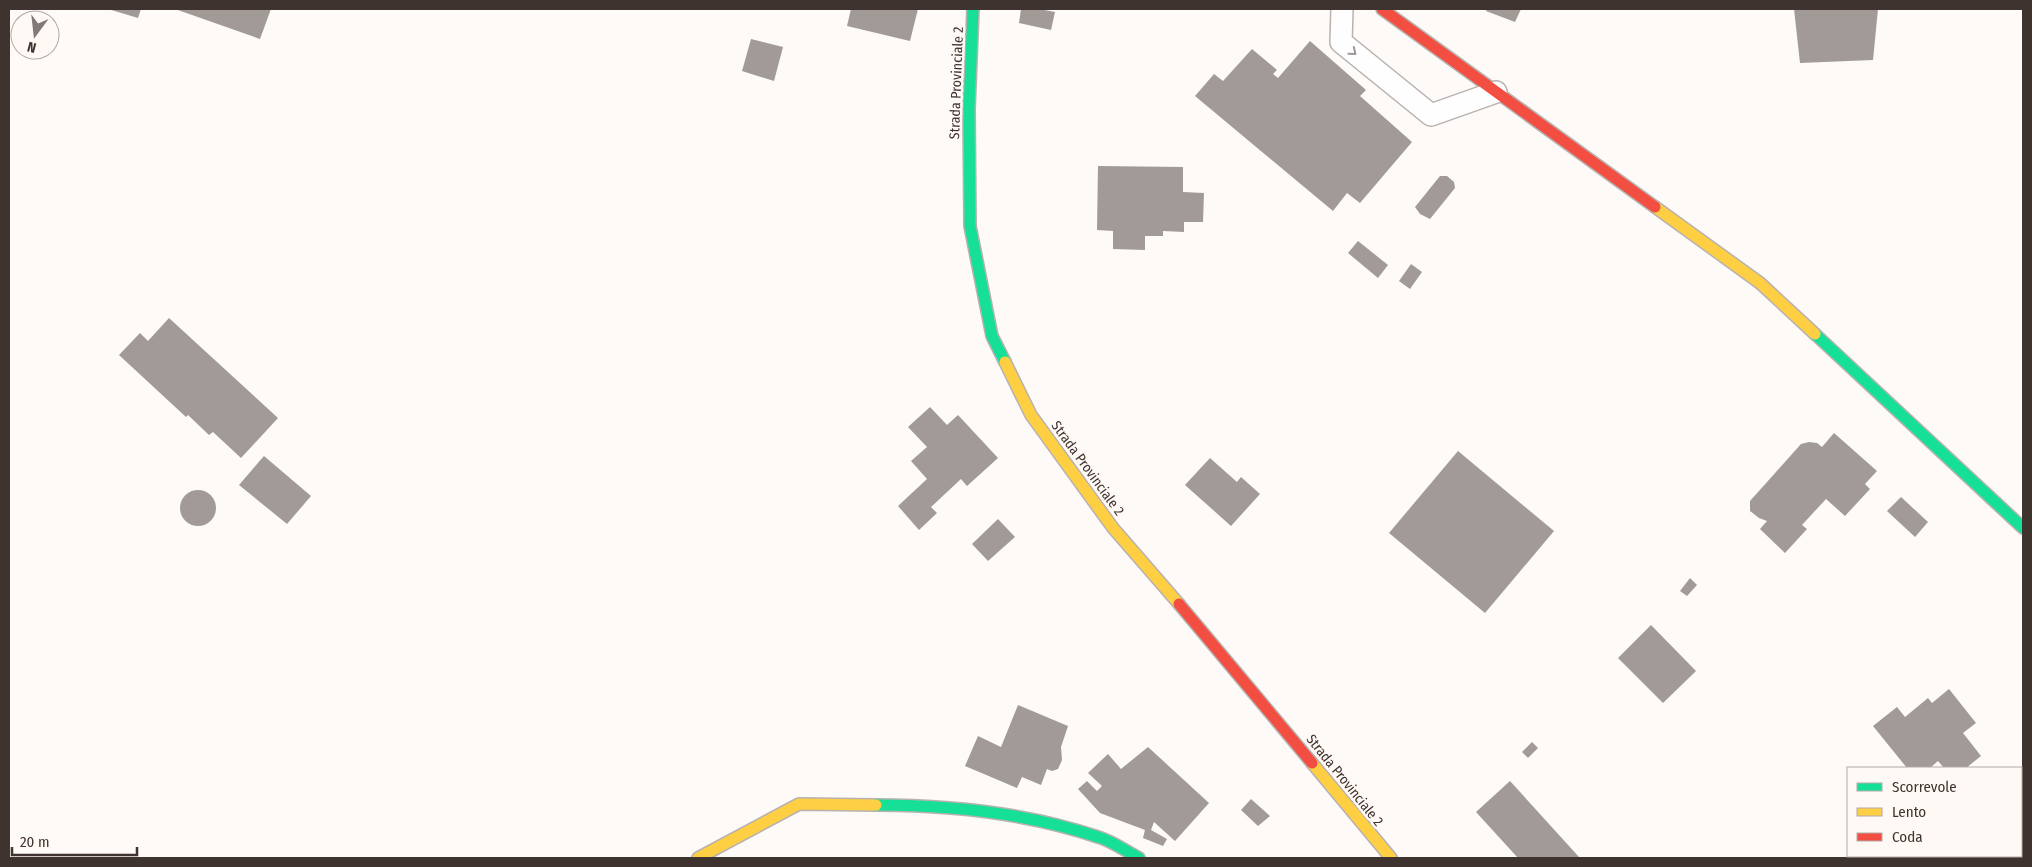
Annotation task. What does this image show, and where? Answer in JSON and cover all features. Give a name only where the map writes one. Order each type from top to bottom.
[{"type":"street","name":"Strada Provinciale 2","points":[[973,9],[969,109],[970,226],[992,336],[1031,415],[1113,528],[1227,660],[1391,858]]},
{"type":"street","points":[[1382,9],[1760,282],[2023,528]]},
{"type":"street","points":[[698,858],[799,804],[809,804],[918,805],[1024,817],[1100,837],[1139,858]]},
{"type":"lane","points":[[1342,9],[1341,42],[1431,115],[1496,92]]},
{"type":"building","points":[[108,9],[141,9],[138,18]]},
{"type":"building","points":[[175,9],[271,9],[260,39]]},
{"type":"building","points":[[851,9],[918,9],[910,41],[847,26]]},
{"type":"building","points":[[1021,9],[1039,9],[1055,12],[1051,30],[1019,23]]},
{"type":"building","points":[[1487,9],[1521,9],[1515,22],[1486,11]]},
{"type":"building","points":[[1794,9],[1878,9],[1873,60],[1800,63]]},
{"type":"building","points":[[751,39],[783,47],[774,81],[742,71]]},
{"type":"building","points":[[1310,41],[1366,90],[1360,96],[1412,142],[1360,203],[1347,193],[1333,211],[1195,96],[1214,74],[1223,81],[1252,49],[1277,70],[1273,74],[1278,78]]},
{"type":"building","points":[[1098,166],[1183,167],[1183,192],[1204,193],[1203,222],[1184,222],[1184,232],[1163,231],[1163,236],[1145,236],[1145,250],[1113,249],[1113,231],[1097,230]]},
{"type":"building","points":[[1440,176],[1447,176],[1454,182],[1455,188],[1430,219],[1420,214],[1415,207]]},
{"type":"building","points":[[1358,241],[1388,265],[1378,278],[1348,253]]},
{"type":"building","points":[[1411,264],[1422,272],[1410,289],[1399,281]]},
{"type":"building","points":[[169,318],[278,418],[241,458],[213,432],[209,435],[188,415],[186,417],[119,355],[140,333],[148,341]]},
{"type":"building","points":[[930,407],[947,425],[958,415],[998,458],[967,486],[961,479],[931,507],[937,513],[919,530],[898,506],[927,479],[911,461],[927,447],[908,427]]},
{"type":"building","points":[[1834,433],[1877,471],[1865,484],[1870,489],[1845,516],[1826,499],[1802,525],[1807,529],[1785,553],[1760,529],[1767,521],[1750,511],[1750,501],[1801,444],[1817,443],[1822,447]]},
{"type":"building","points":[[1458,451],[1554,531],[1485,613],[1389,533]]},
{"type":"building","points":[[264,456],[311,496],[287,524],[239,485]]},
{"type":"building","points":[[1210,458],[1237,482],[1241,477],[1260,494],[1231,526],[1185,485]]},
{"type":"building","points":[[198,490],[211,495],[216,508],[211,521],[198,526],[185,521],[180,508],[185,495]]},
{"type":"building","points":[[1901,497],[1928,522],[1915,537],[1887,511]]},
{"type":"building","points":[[998,519],[1015,537],[988,561],[972,544]]},
{"type":"building","points":[[1690,578],[1697,585],[1687,596],[1680,591]]},
{"type":"building","points":[[1651,625],[1696,671],[1663,703],[1618,658]]},
{"type":"building","points":[[1949,689],[1976,723],[1963,733],[1981,756],[1967,767],[1943,767],[1938,761],[1931,767],[1906,767],[1873,726],[1897,707],[1905,717],[1928,698],[1932,703]]},
{"type":"building","points":[[1018,705],[1068,726],[1061,747],[1062,760],[1058,769],[1052,771],[1047,769],[1041,785],[1022,777],[1017,788],[965,766],[978,736],[1001,747]]},
{"type":"building","points":[[1532,742],[1538,748],[1528,758],[1522,752]]},
{"type":"building","points":[[1148,747],[1209,803],[1175,841],[1154,822],[1151,830],[1167,839],[1163,846],[1143,838],[1145,830],[1100,813],[1078,789],[1087,781],[1097,791],[1102,786],[1088,773],[1108,754],[1121,769]]},
{"type":"building","points":[[1510,781],[1578,858],[1518,858],[1476,812]]},
{"type":"building","points":[[1251,799],[1270,816],[1258,826],[1241,810]]},
{"type":"traffic: fast","points":[[973,9],[969,109],[970,226],[992,336],[1005,362]]},
{"type":"traffic: fast","points":[[1815,334],[2023,528]]},
{"type":"traffic: fast","points":[[876,805],[960,809],[1016,816],[1103,839],[1139,858]]},
{"type":"traffic: slow","points":[[1655,207],[1760,283],[1815,334]]},
{"type":"traffic: slow","points":[[1005,362],[1031,415],[1113,528],[1179,604]]},
{"type":"traffic: slow","points":[[1312,763],[1391,858]]},
{"type":"traffic: slow","points":[[698,858],[799,804],[876,805]]},
{"type":"traffic: jam","points":[[1382,9],[1655,207]]},
{"type":"traffic: jam","points":[[1179,604],[1312,763]]}]
